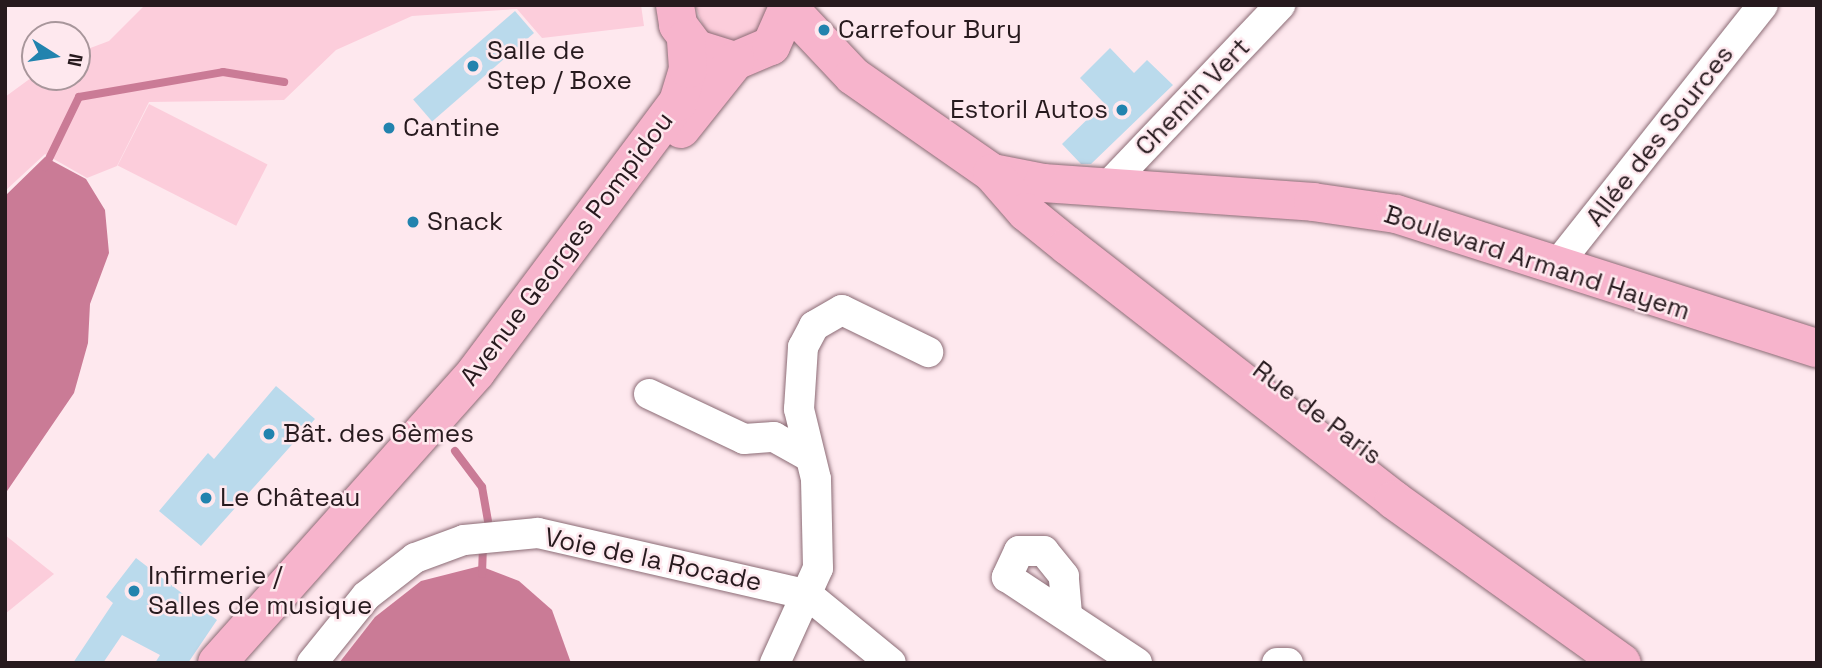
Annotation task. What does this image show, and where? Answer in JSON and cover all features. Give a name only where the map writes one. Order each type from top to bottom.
[{"type":"main road","points":[[242,663],[440,442],[747,58],[780,35],[789,7]]},
{"type":"main road","name":"Rue de Paris","points":[[789,7],[853,76],[992,173],[1026,212],[1372,483],[1622,663]]},
{"type":"main road","name":"Rue de Paris","points":[[680,22],[708,57],[807,59],[853,76]]},
{"type":"main road","name":"Avenue Georges Pompidou","points":[[217,663],[476,373],[678,102],[688,69],[680,22]]},
{"type":"main road","name":"Rue de Paris","points":[[992,173],[1043,183],[1044,201],[1057,220],[1651,663]]},
{"type":"main road","name":"Boulevard Armand Hayem","points":[[1043,183],[1354,206],[1447,229],[1817,348]]},
{"type":"street","name":"Chemin Vert","points":[[1106,188],[1280,5]]},
{"type":"street","name":"Allée des Sources","points":[[1556,266],[1763,5]]},
{"type":"street","points":[[775,663],[818,568],[820,537],[810,457],[799,409],[798,373],[814,326],[842,310],[929,352]]},
{"type":"street","points":[[649,394],[744,439],[774,438],[810,457]]},
{"type":"street","name":"Voie de la Rocade","points":[[312,663],[366,596],[415,558],[464,540],[538,533],[808,595],[891,663]]},
{"type":"street","points":[[1067,614],[1137,663]]},
{"type":"street","points":[[1277,663],[1288,663]]},
{"type":"shaded area","points":[[145,5],[641,5],[644,26],[542,38],[517,9],[412,16],[336,50],[284,100],[149,102],[117,166],[87,178],[45,154],[5,191],[5,97],[21,85],[21,91],[91,91],[91,48],[109,41]]},
{"type":"shaded area","points":[[695,5],[772,5],[760,33],[726,43],[705,31]]},
{"type":"shaded area","points":[[149,104],[268,164],[236,226],[118,165]]},
{"type":"shaded area","points":[[45,157],[86,179],[105,210],[109,253],[90,304],[88,343],[74,393],[5,494],[5,196]]},
{"type":"shaded area","points":[[5,535],[54,574],[5,614]]},
{"type":"shaded area","points":[[480,566],[519,581],[552,610],[571,663],[339,663],[375,617],[421,581]]},
{"type":"building","name":"Salle de Step / Boxe","points":[[515,11],[534,33],[432,121],[413,100]]},
{"type":"building","name":"Estoril Autos","points":[[1110,48],[1134,73],[1147,60],[1173,85],[1091,164],[1081,164],[1062,144],[1104,103],[1080,78]]},
{"type":"building","points":[[276,386],[315,419],[201,546],[159,511],[208,453],[214,459]]},
{"type":"building","points":[[136,558],[217,620],[188,663],[155,663],[160,655],[122,635],[103,663],[73,663],[113,603],[106,597]]},
{"type":"waterway","points":[[45,167],[79,97],[223,72],[284,82]]},
{"type":"waterway","points":[[455,451],[482,487],[488,520]]},
{"type":"waterway","points":[[482,574],[483,550]]},
{"type":"place","name":"Carrefour Bury","points":[[824,30]]},
{"type":"place","name":"Salle de Step / Boxe","points":[[473,66]]},
{"type":"place","name":"Estoril Autos","points":[[1122,110]]},
{"type":"place","name":"Cantine","points":[[389,128]]},
{"type":"place","name":"Snack","points":[[413,222]]},
{"type":"place","name":"Bât. des 6èmes","points":[[269,434]]},
{"type":"place","name":"Le Château","points":[[206,498]]},
{"type":"place","name":"Infirmerie / Salles de musique","points":[[134,591]]}]
